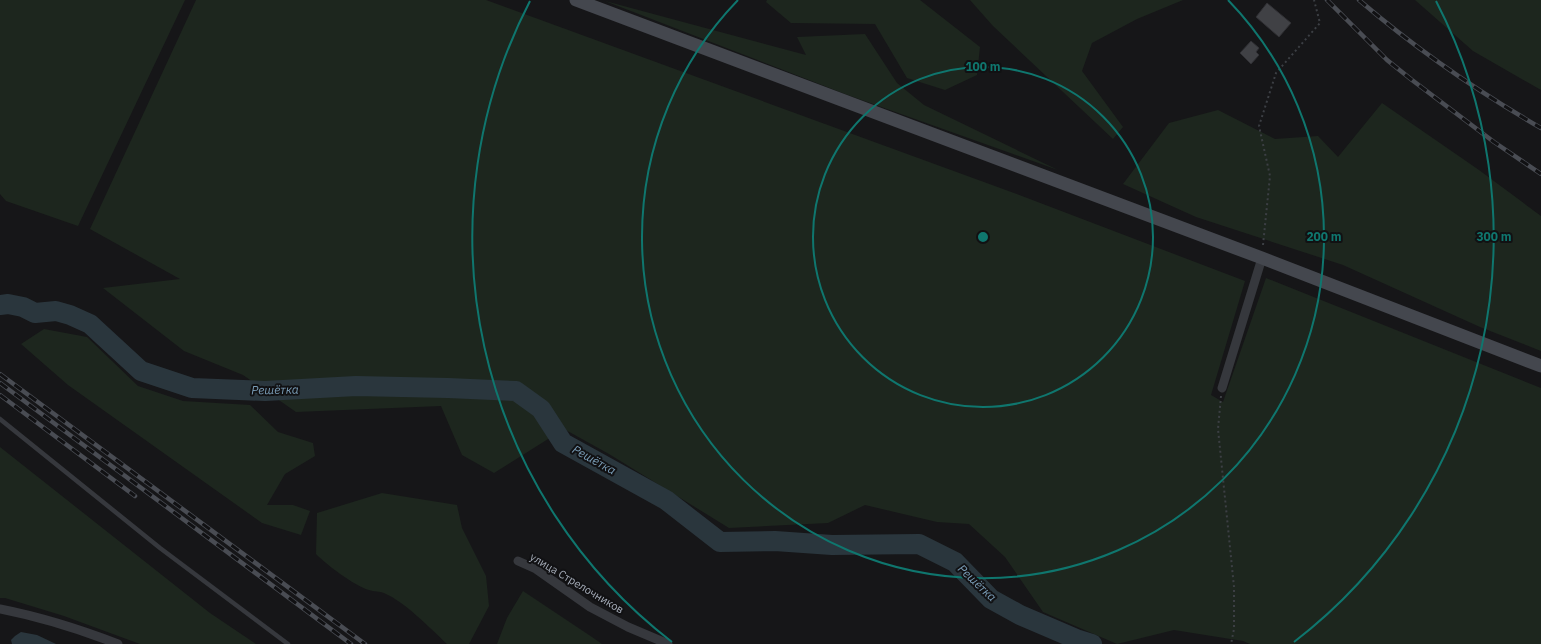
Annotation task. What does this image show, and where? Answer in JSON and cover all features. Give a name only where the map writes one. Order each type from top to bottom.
[{"type":"street","points":[[576,0],[1262,258],[1541,366]]},
{"type":"street","points":[[1222,388],[1262,258]]},
{"type":"street","name":"улица Стрелочников","points":[[518,561],[536,569],[590,607],[628,628],[668,644]]},
{"type":"street","points":[[0,609],[28,614],[65,624],[118,644]]},
{"type":"lane","points":[[0,419],[160,548],[288,644]]},
{"type":"path","points":[[1262,258],[1270,176],[1259,126],[1276,73],[1320,23],[1314,0]]},
{"type":"path","points":[[1222,388],[1218,429],[1234,587],[1234,629],[1231,644]]},
{"type":"shaded area","points":[[0,0],[185,0],[78,226],[6,201],[0,194]]},
{"type":"shaded area","points":[[196,0],[486,0],[1014,193],[1245,281],[1211,395],[1223,402],[1266,278],[1541,388],[1541,644],[1250,644],[1243,641],[1174,630],[1117,644],[1043,612],[1005,557],[969,524],[937,522],[865,505],[828,523],[729,528],[609,454],[564,429],[494,473],[462,455],[441,406],[296,412],[243,375],[184,351],[103,288],[180,279],[90,229]]},
{"type":"shaded area","points":[[767,0],[920,0],[980,47],[977,75],[945,90],[907,78],[875,24],[791,23],[766,2]]},
{"type":"shaded area","points":[[970,0],[1183,0],[1137,19],[1092,43],[1082,71],[1123,127],[1113,139],[993,26]]},
{"type":"shaded area","points":[[1415,0],[1541,0],[1541,90],[1473,51]]},
{"type":"shaded area","points":[[605,1],[806,55],[797,37],[865,34],[897,83],[924,105],[1058,170],[845,94]]},
{"type":"shaded area","points":[[1382,103],[1479,170],[1541,216],[1541,351],[1480,327],[1343,265],[1196,217],[1123,184],[1169,123],[1218,110],[1275,139],[1318,136],[1338,157]]},
{"type":"shaded area","points":[[44,329],[87,337],[138,386],[183,401],[250,405],[278,432],[313,443],[315,456],[285,474],[267,505],[293,505],[310,511],[301,535],[262,523],[68,385],[21,344]]},
{"type":"shaded area","points":[[0,447],[210,613],[256,644],[140,644],[64,616],[5,598],[0,598]]},
{"type":"shaded area","points":[[382,493],[457,505],[462,528],[486,576],[489,606],[469,644],[447,644],[417,616],[392,597],[381,592],[371,591],[356,584],[333,569],[316,554],[317,513]]},
{"type":"shaded area","points":[[523,591],[602,644],[497,644],[507,618]]},
{"type":"shaded area","points":[[21,632],[37,635],[56,644],[12,644],[11,640]]},
{"type":"building","points":[[1267,3],[1291,23],[1279,37],[1256,17]]},
{"type":"building","points":[[1251,41],[1259,48],[1256,52],[1259,55],[1251,64],[1240,53]]},
{"type":"waterway","name":"Решётка","points":[[0,305],[8,304],[23,307],[35,313],[56,311],[70,315],[90,324],[141,371],[192,388],[265,391],[356,386],[516,391],[541,409],[563,443],[666,500],[720,542],[775,541],[832,545],[919,544],[955,562],[991,599],[1020,615],[1076,639],[1092,644]]},
{"type":"railway","points":[[1327,0],[1387,60],[1494,142],[1541,174]]},
{"type":"railway","points":[[1359,0],[1424,52],[1493,99],[1541,128]]},
{"type":"railway","points":[[0,374],[365,644]]},
{"type":"railway","points":[[0,383],[351,644]]},
{"type":"railway","points":[[0,395],[135,496]]}]
